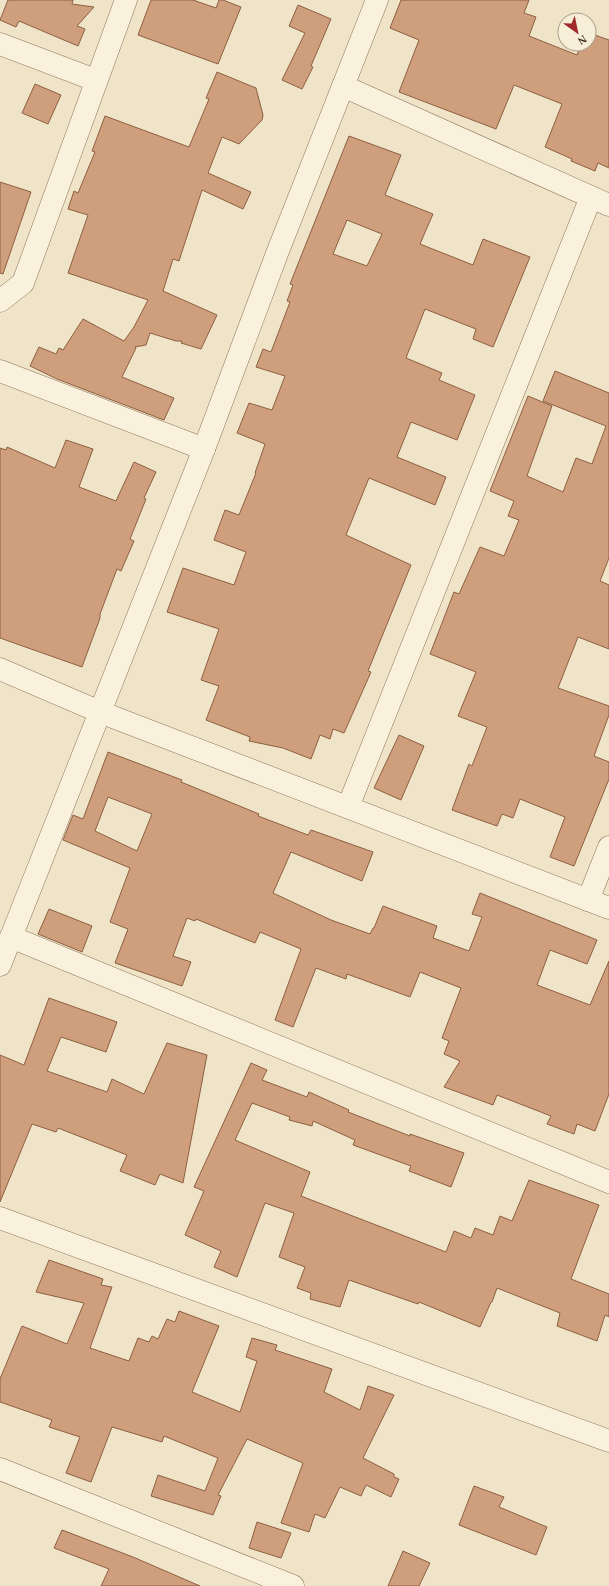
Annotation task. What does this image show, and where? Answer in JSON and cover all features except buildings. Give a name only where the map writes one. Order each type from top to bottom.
[{"type":"street","points":[[0,301],[23,282],[53,202],[95,80],[126,0]]},
{"type":"street","points":[[0,965],[204,449],[377,0]]},
{"type":"street","points":[[0,44],[95,80]]},
{"type":"street","points":[[343,86],[600,201],[348,807]]},
{"type":"street","points":[[0,371],[204,449]]},
{"type":"street","points":[[0,669],[100,712],[609,908]]},
{"type":"street","points":[[588,900],[609,847]]},
{"type":"street","points":[[11,938],[609,1182]]},
{"type":"street","points":[[0,1218],[609,1441]]},
{"type":"street","points":[[0,1469],[293,1586]]}]
